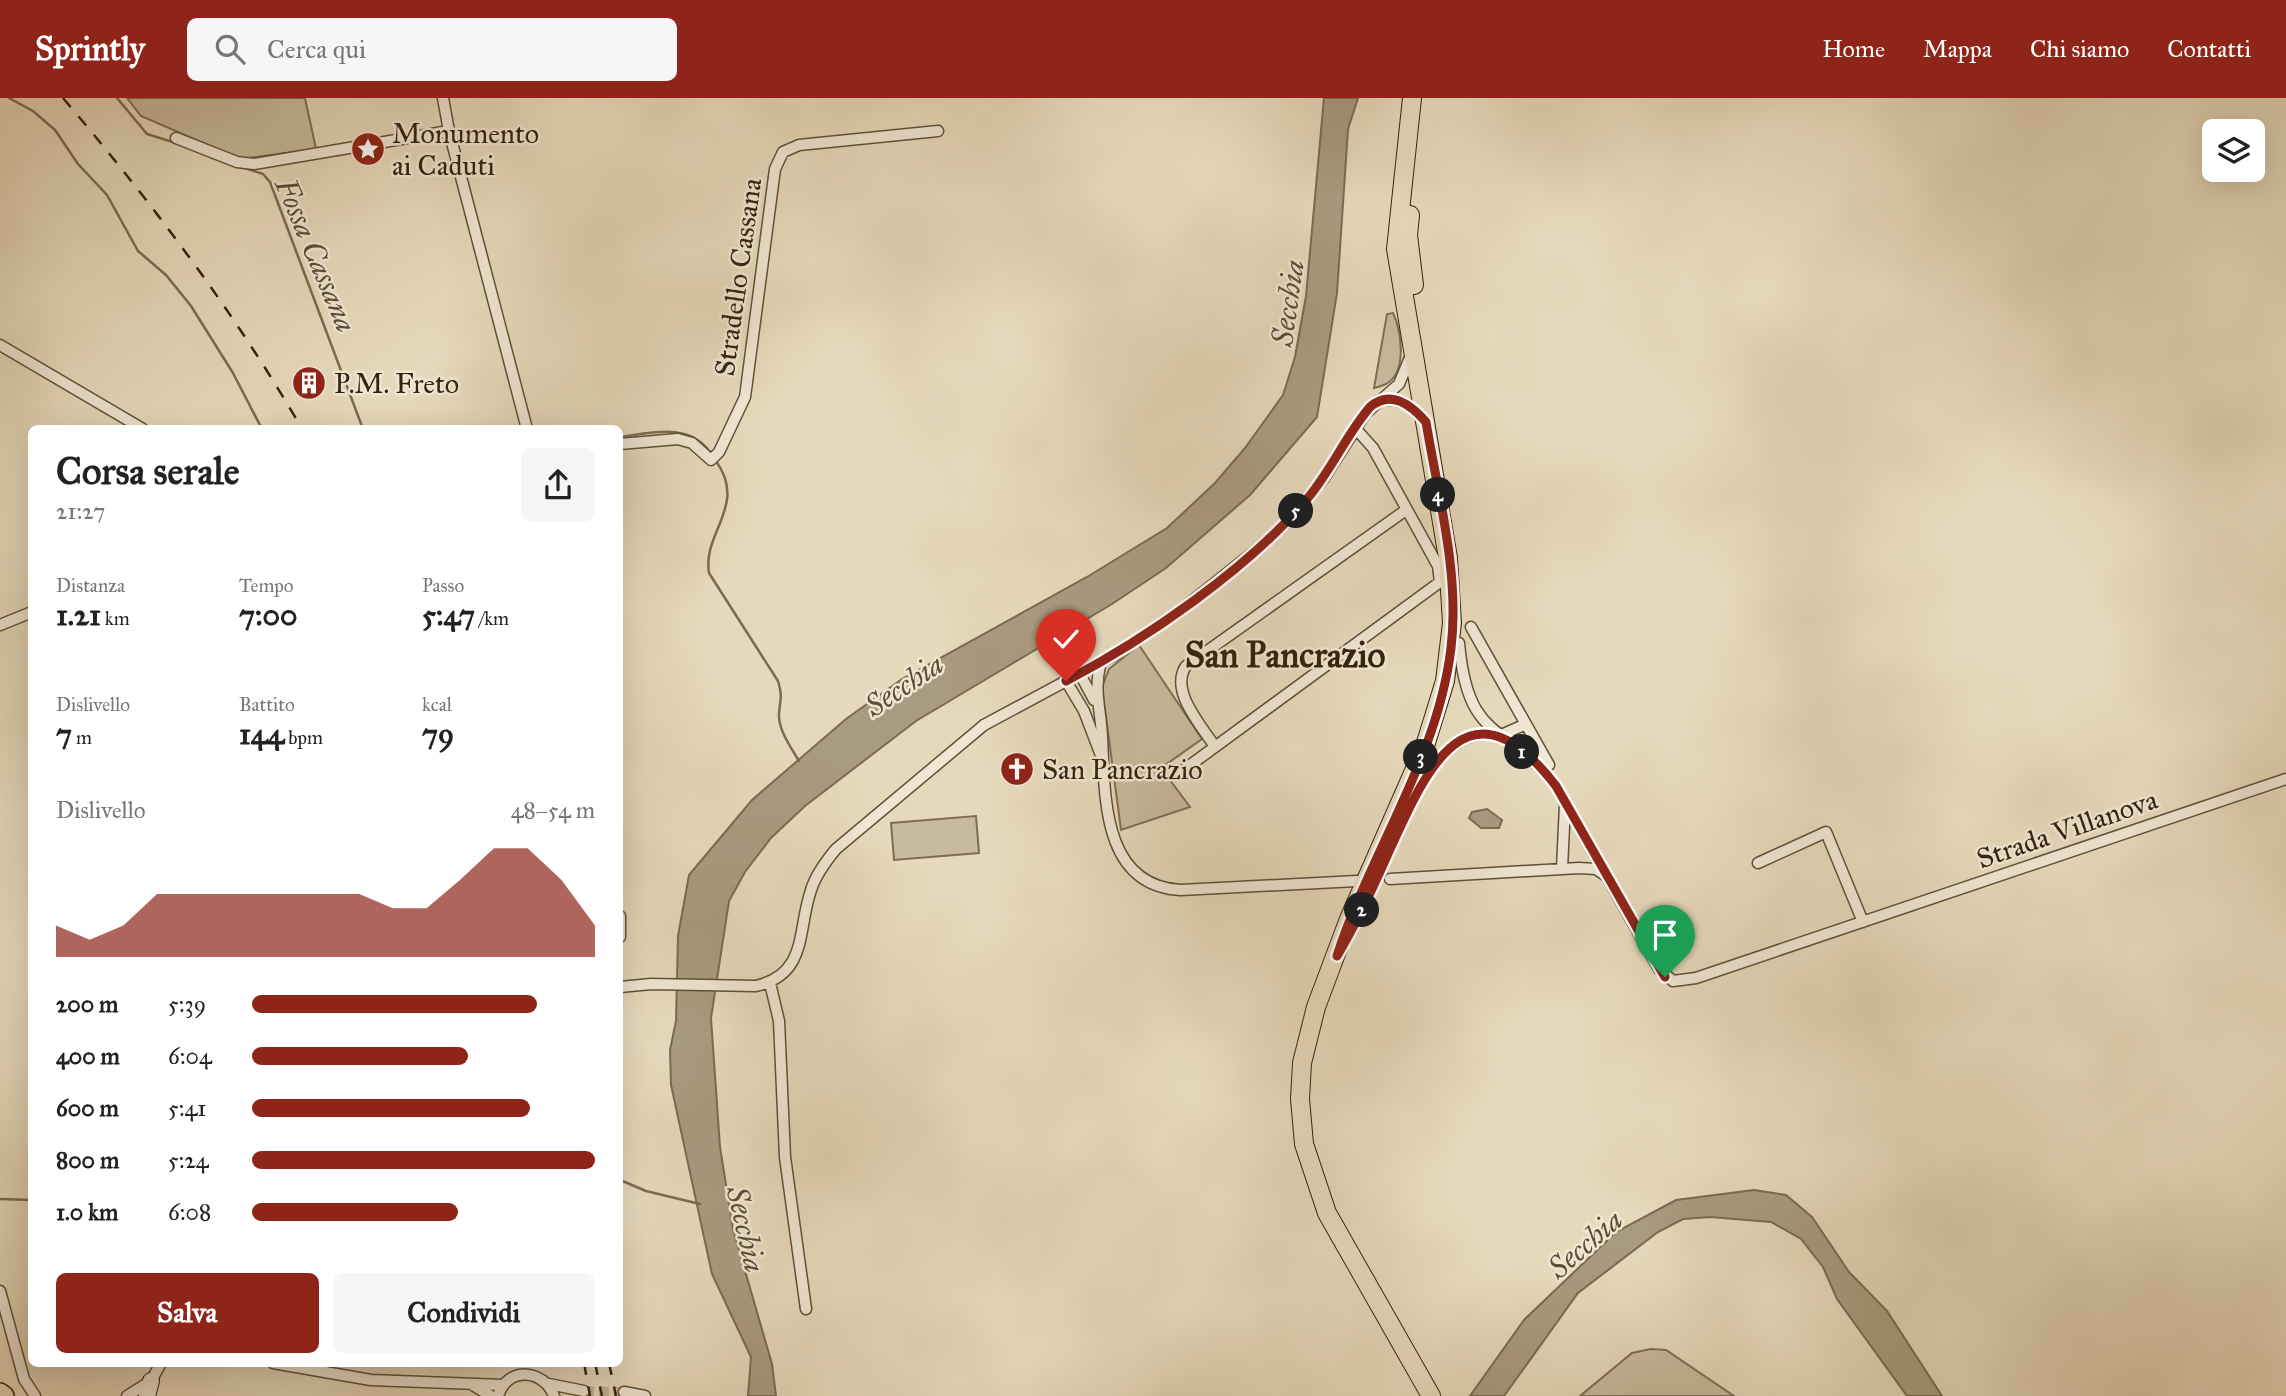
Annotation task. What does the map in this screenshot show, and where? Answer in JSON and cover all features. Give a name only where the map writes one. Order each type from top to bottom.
[{"type":"main road","points":[[1412,98],[1396,249],[1450,570],[1451,647],[1445,681],[1425,746],[1349,919],[1310,1029],[1301,1063],[1300,1099],[1309,1166],[1327,1213],[1431,1396]]},
{"type":"main road","points":[[1337,956],[1356,923],[1414,795],[1443,718],[1459,643],[1459,557],[1409,254],[1408,235],[1424,98]]},
{"type":"street","points":[[443,98],[449,131],[526,425]]},
{"type":"street","points":[[176,138],[237,162],[254,164],[449,131]]},
{"type":"street","name":"Stradello Cassana","points":[[623,444],[678,439],[692,443],[711,460],[719,452],[745,397],[775,169],[783,152],[799,145],[939,131]]},
{"type":"street","points":[[0,345],[136,425]]},
{"type":"street","points":[[623,987],[651,984],[745,987],[770,983],[786,972],[794,961],[811,891],[824,864],[836,849],[984,725],[1101,663],[1182,609],[1284,525],[1324,478],[1378,401],[1399,384],[1414,351]]},
{"type":"street","points":[[1378,401],[1395,399],[1405,402],[1426,422]]},
{"type":"street","points":[[1178,774],[1436,587],[1440,572],[1373,448],[1356,429]]},
{"type":"street","points":[[1215,747],[1184,696],[1180,679],[1186,666],[1406,510]]},
{"type":"street","points":[[0,625],[28,614]]},
{"type":"street","points":[[1471,627],[1549,765]]},
{"type":"street","points":[[1459,643],[1462,677],[1468,696],[1482,721],[1534,762],[1564,799],[1612,881]]},
{"type":"street","points":[[1101,663],[1096,685],[1097,706],[1110,820],[1118,850],[1134,873],[1149,885],[1181,890],[1357,881]]},
{"type":"street","points":[[1080,674],[1097,706]]},
{"type":"street","points":[[1066,681],[1084,711],[1102,759]]},
{"type":"street","points":[[1414,795],[1445,750],[1472,735],[1497,735],[1526,724]]},
{"type":"street","name":"Strada Villanova","points":[[1612,881],[1659,969],[1674,981],[1696,978],[2286,779]]},
{"type":"street","points":[[1562,868],[1567,811],[1564,799]]},
{"type":"street","points":[[1758,863],[1826,832],[1863,922]]},
{"type":"street","points":[[1390,879],[1562,868],[1596,869],[1612,881]]},
{"type":"street","points":[[770,983],[779,1021],[786,1171],[806,1309]]},
{"type":"street","points":[[0,1291],[24,1379],[35,1396]]},
{"type":"street","points":[[127,1396],[149,1388],[159,1367]]},
{"type":"street","points":[[296,1367],[371,1380],[503,1385]]},
{"type":"street","points":[[498,1396],[503,1385],[513,1376],[526,1373],[576,1393]]},
{"type":"street","points":[[468,1383],[491,1396]]},
{"type":"street","points":[[549,1384],[554,1396]]},
{"type":"street","points":[[624,1392],[645,1396]]},
{"type":"shaded area","points":[[127,98],[305,98],[316,149],[240,159],[141,116]]},
{"type":"shaded area","points":[[1393,313],[1401,349],[1398,368],[1389,382],[1374,388],[1387,314]]},
{"type":"shaded area","points":[[1139,645],[1202,739],[1161,768],[1190,807],[1121,830],[1102,687],[1109,669]]},
{"type":"shaded area","points":[[976,816],[979,853],[894,860],[891,823]]},
{"type":"shaded area","points":[[1651,1349],[1666,1350],[1734,1396],[1580,1396],[1632,1353]]},
{"type":"water","name":"Secchia","points":[[1324,98],[1358,98],[1348,129],[1337,293],[1317,417],[1250,495],[1166,568],[1112,604],[916,721],[805,806],[771,838],[745,872],[729,901],[711,1018],[720,1147],[733,1229],[772,1364],[776,1396],[748,1396],[751,1357],[712,1274],[671,1085],[670,1050],[676,1021],[678,936],[689,875],[752,800],[846,719],[902,679],[1087,577],[1167,528],[1215,483],[1245,448],[1283,395],[1295,357],[1306,296]]},
{"type":"water","points":[[1487,809],[1502,820],[1499,828],[1481,828],[1469,818],[1472,812]]},
{"type":"water","points":[[1754,1190],[1786,1195],[1812,1217],[1849,1272],[1887,1311],[1942,1396],[1907,1396],[1837,1299],[1823,1267],[1801,1239],[1771,1222],[1710,1217],[1683,1219],[1658,1232],[1578,1293],[1504,1396],[1470,1396],[1524,1320],[1616,1232],[1676,1200]]},
{"type":"waterway","points":[[9,98],[33,111],[55,130],[78,164],[107,195],[138,251],[166,275],[191,306],[233,373],[260,425]]},
{"type":"waterway","name":"Fossa Cassana","points":[[117,98],[147,134],[176,143]]},
{"type":"waterway","name":"Fossa Cassana","points":[[211,157],[263,174],[270,182],[361,425]]},
{"type":"waterway","name":"Fossa Cassana","points":[[623,437],[657,432],[680,433],[691,436],[710,452]]},
{"type":"waterway","name":"Fossa Cassana","points":[[716,461],[725,477],[727,492],[726,505],[709,558],[709,573],[778,681],[781,726],[799,761]]},
{"type":"waterway","points":[[623,1181],[646,1191],[700,1204]]},
{"type":"waterway","points":[[0,1199],[28,1200]]},
{"type":"tunnel","points":[[584,1391],[624,1392]]},
{"type":"railway","points":[[63,98],[190,258],[249,343],[300,425]]},
{"type":"railway","points":[[585,1367],[590,1396]]},
{"type":"railway","points":[[596,1367],[602,1396]]},
{"type":"railway","points":[[610,1367],[616,1396]]},
{"type":"place","name":"Monumento ai Caduti","points":[[368,149]]},
{"type":"place","name":"P.M. Freto","points":[[309,383]]},
{"type":"place","name":"San Pancrazio","points":[[1017,769]]},
{"type":"district","name":"San Pancrazio","points":[[1285,655]]},
{"type":"route","points":[[1066,681],[1101,663],[1148,633],[1256,550],[1306,501],[1342,452],[1370,407],[1378,401],[1395,399],[1405,402],[1426,422],[1452,594],[1451,647],[1445,681],[1425,746],[1349,919],[1337,956],[1356,923],[1414,795],[1437,759],[1455,743],[1472,735],[1495,733],[1534,762],[1556,786],[1665,977]]}]
